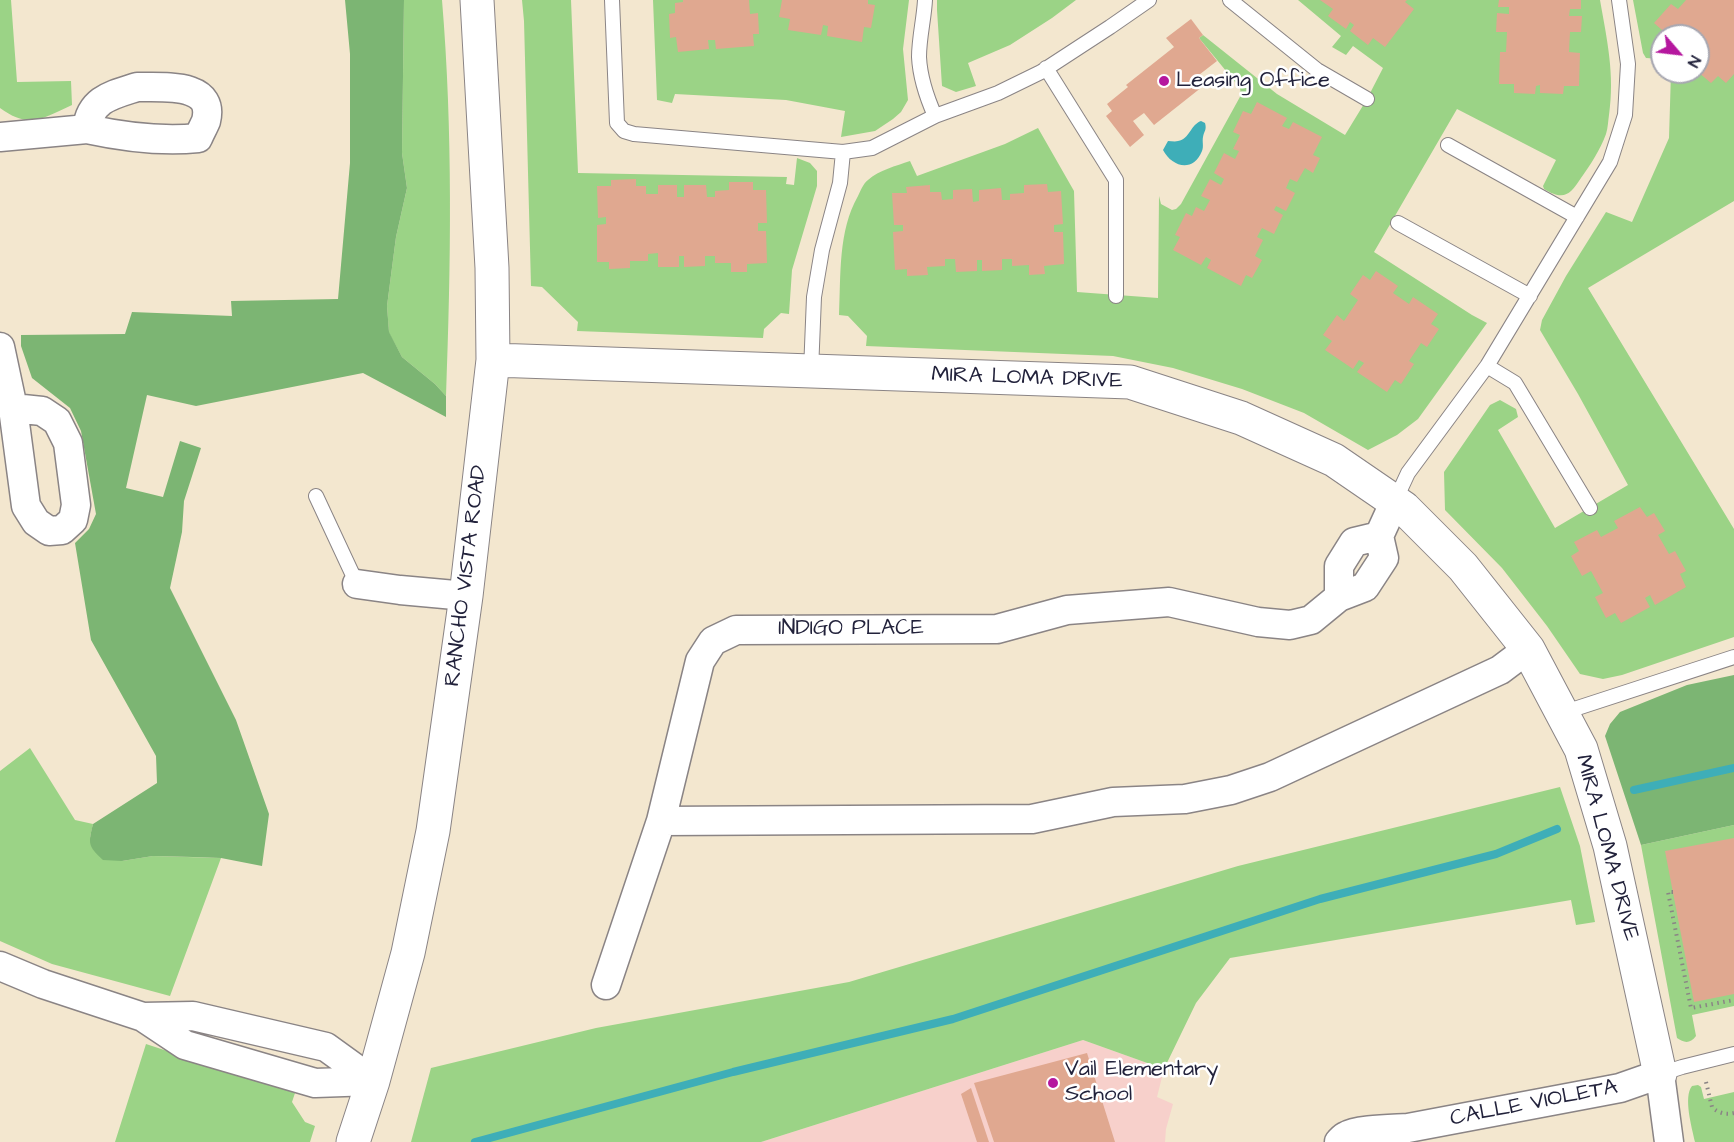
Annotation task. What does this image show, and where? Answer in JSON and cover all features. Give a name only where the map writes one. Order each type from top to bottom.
[{"type":"street","name":"RANCHO VISTA ROAD","points":[[353,1142],[373,1081],[408,953],[433,831],[466,596],[493,360],[492,267],[477,0]]},
{"type":"street","points":[[0,137],[87,129]]},
{"type":"street","points":[[0,348],[14,408]]},
{"type":"street","name":"MIRA LOMA DRIVE","points":[[493,360],[1130,382],[1241,418],[1334,460],[1395,501],[1463,567],[1528,649],[1581,749],[1610,846],[1660,1074],[1669,1142]]},
{"type":"street","name":"INDIGO PLACE","points":[[606,985],[661,821],[700,661],[713,641],[736,630],[997,628],[1067,610],[1169,602],[1258,622],[1290,625],[1311,620],[1340,597],[1339,566],[1354,542],[1379,536],[1395,501]]},
{"type":"street","points":[[357,584],[466,596]]},
{"type":"street","points":[[661,821],[1032,819],[1113,802],[1197,797],[1231,790],[1270,777],[1500,670],[1528,649]]},
{"type":"street","points":[[0,966],[43,984],[143,1017],[193,1016],[326,1047],[373,1081]]},
{"type":"street","name":"CALLE VIOLETA","points":[[1339,1142],[1347,1135],[1363,1131],[1408,1128],[1620,1088],[1660,1074]]},
{"type":"lane","points":[[612,0],[617,123],[624,131],[634,134],[843,152],[872,148],[935,116],[998,93],[1046,68],[1149,0]]},
{"type":"lane","points":[[925,0],[919,56],[928,102],[935,116]]},
{"type":"lane","points":[[1230,0],[1317,70],[1367,99]]},
{"type":"lane","points":[[1395,501],[1408,473],[1487,366],[1610,162],[1625,115],[1628,64],[1619,0]]},
{"type":"lane","points":[[1046,68],[1116,180],[1116,296]]},
{"type":"lane","points":[[1448,145],[1577,217]]},
{"type":"lane","points":[[812,371],[814,297],[822,250],[840,183],[843,152]]},
{"type":"lane","points":[[1398,223],[1530,296]]},
{"type":"lane","points":[[1487,366],[1515,383],[1590,508]]},
{"type":"lane","points":[[316,496],[357,584]]},
{"type":"lane","points":[[1562,712],[1734,657]]},
{"type":"lane","points":[[1660,1074],[1734,1054]]},
{"type":"path","points":[[1673,892],[1668,892],[1691,1008],[1734,1000]]},
{"type":"path","points":[[1702,1062],[1712,1107],[1721,1113],[1734,1113]]},
{"type":"shaded area","name":"Vail Elementary School","points":[[1083,1040],[1164,1069],[1157,1097],[1173,1104],[1165,1142],[761,1142]]},
{"type":"green space","points":[[0,0],[11,0],[17,82],[71,81],[72,105],[36,120],[19,118],[0,108]]},
{"type":"green space","points":[[345,0],[404,0],[402,153],[407,188],[396,237],[387,306],[389,332],[402,357],[446,396],[446,417],[363,373],[196,406],[147,395],[126,488],[163,497],[180,441],[201,448],[184,501],[182,532],[170,588],[236,720],[269,814],[262,866],[221,858],[153,856],[122,861],[103,860],[90,844],[93,824],[157,783],[156,756],[91,640],[75,543],[89,529],[96,514],[81,431],[70,408],[32,378],[21,346],[21,335],[125,334],[132,312],[232,316],[231,301],[338,299],[350,163],[350,54]]},
{"type":"green space","points":[[404,0],[442,0],[448,99],[450,198],[446,396],[402,357],[389,333],[387,306],[396,237],[407,188],[402,153]]},
{"type":"green space","points":[[522,0],[571,0],[578,173],[787,177],[786,184],[794,185],[797,158],[810,163],[817,171],[817,186],[792,270],[789,314],[781,313],[764,329],[763,338],[577,331],[578,322],[542,287],[531,286]]},
{"type":"green space","points":[[653,0],[909,0],[903,49],[908,100],[901,112],[875,131],[841,137],[845,111],[786,100],[675,94],[672,103],[657,100]]},
{"type":"green space","points":[[937,0],[1076,0],[1010,45],[968,63],[976,86],[956,92],[942,86]]},
{"type":"green space","points":[[1298,0],[1600,0],[1611,71],[1608,127],[1598,151],[1573,189],[1566,194],[1557,195],[1544,189],[1543,186],[1556,160],[1457,109],[1374,252],[1487,323],[1418,419],[1397,435],[1368,450],[1304,413],[1242,389],[1173,368],[1113,356],[866,346],[867,336],[848,316],[839,315],[844,238],[852,210],[866,182],[882,171],[910,161],[917,176],[1005,144],[1038,128],[1074,191],[1077,292],[1158,298],[1159,196],[1161,204],[1172,210],[1181,204],[1241,95],[1240,88],[1199,38],[1203,35],[1277,94],[1345,135],[1383,68],[1353,46],[1346,55],[1332,47],[1341,36]]},
{"type":"green space","points":[[1633,0],[1734,0],[1734,201],[1588,288],[1734,529],[1734,637],[1622,675],[1603,679],[1580,674],[1547,626],[1502,568],[1445,510],[1444,472],[1490,405],[1500,400],[1516,409],[1518,417],[1498,430],[1555,528],[1628,485],[1540,330],[1542,320],[1566,276],[1606,212],[1632,222],[1669,138],[1671,84],[1710,84],[1710,24],[1650,24],[1650,58],[1646,58],[1643,53]]},
{"type":"green space","points":[[1734,675],[1734,825],[1641,845],[1605,736],[1610,724],[1620,712],[1687,685]]},
{"type":"green space","points":[[30,748],[75,820],[93,824],[90,837],[122,861],[153,856],[221,858],[170,996],[52,964],[0,941],[0,771]]},
{"type":"green space","points":[[1560,787],[1580,846],[1595,922],[1576,925],[1571,900],[1230,958],[1196,1003],[1164,1069],[1083,1040],[761,1142],[411,1142],[431,1068],[596,1028],[849,982],[1238,866]]},
{"type":"green space","points":[[1734,825],[1734,1006],[1692,1015],[1696,1036],[1685,1042],[1677,1038],[1641,845]]},
{"type":"green space","points":[[146,1044],[295,1093],[292,1102],[305,1122],[315,1126],[310,1142],[115,1142]]},
{"type":"green space","points":[[1692,1086],[1701,1087],[1704,1099],[1734,1092],[1734,1142],[1695,1142],[1688,1097]]},
{"type":"water","points":[[1201,121],[1206,127],[1203,149],[1198,158],[1188,165],[1177,164],[1163,150],[1168,141],[1182,140]]},
{"type":"building","points":[[683,0],[749,0],[750,14],[758,13],[759,34],[753,34],[754,46],[716,49],[715,40],[708,40],[709,49],[678,52],[676,37],[670,38],[669,14],[675,13],[675,3],[683,2]]},
{"type":"building","points":[[782,0],[868,0],[868,4],[875,5],[871,28],[864,27],[862,42],[827,36],[828,26],[823,25],[821,35],[788,30],[790,19],[779,17]]},
{"type":"building","points":[[1320,0],[1407,0],[1405,2],[1414,9],[1385,47],[1373,38],[1368,45],[1350,31],[1354,25],[1350,22],[1346,29],[1328,16],[1333,9]]},
{"type":"building","points":[[1499,0],[1581,0],[1581,9],[1570,9],[1569,16],[1582,16],[1581,32],[1570,32],[1569,52],[1580,53],[1579,86],[1564,86],[1563,94],[1540,93],[1540,85],[1536,86],[1535,94],[1514,93],[1514,84],[1499,84],[1500,52],[1506,52],[1507,32],[1496,32],[1497,13],[1509,14],[1509,7],[1498,7]]},
{"type":"building","points":[[1686,0],[1734,0],[1734,74],[1726,83],[1718,76],[1710,82],[1710,24],[1654,23],[1671,4],[1678,9]]},
{"type":"building","name":"Leasing Office","points":[[1191,19],[1203,35],[1199,38],[1217,61],[1195,78],[1202,87],[1154,125],[1144,113],[1133,121],[1144,135],[1130,147],[1106,116],[1112,111],[1107,104],[1128,87],[1126,85],[1174,47],[1166,38]]},
{"type":"building","points":[[1257,102],[1287,118],[1282,126],[1289,129],[1293,122],[1322,137],[1313,155],[1320,158],[1313,173],[1305,168],[1297,182],[1290,179],[1286,188],[1295,193],[1286,211],[1276,206],[1274,210],[1283,215],[1274,234],[1262,228],[1257,237],[1263,240],[1255,256],[1262,260],[1252,278],[1246,275],[1241,286],[1207,268],[1211,260],[1206,257],[1201,265],[1173,250],[1180,237],[1175,235],[1186,213],[1192,216],[1196,207],[1204,211],[1210,200],[1201,196],[1210,179],[1221,185],[1224,179],[1214,173],[1224,153],[1235,159],[1239,151],[1233,149],[1240,135],[1233,132],[1243,111],[1251,114]]},
{"type":"building","points":[[636,179],[636,186],[646,186],[646,194],[658,194],[658,185],[677,185],[677,197],[684,197],[684,185],[706,185],[707,197],[715,197],[715,191],[729,190],[729,182],[753,182],[753,190],[766,190],[767,223],[758,223],[758,231],[766,231],[767,263],[747,264],[747,272],[731,272],[731,263],[715,263],[715,256],[705,256],[705,266],[684,267],[684,256],[679,256],[679,267],[658,267],[658,253],[648,254],[648,261],[630,261],[630,268],[609,269],[609,262],[597,262],[597,225],[606,224],[606,217],[598,218],[597,186],[611,186],[611,180]]},
{"type":"building","points":[[1047,184],[1048,192],[1061,191],[1063,224],[1054,225],[1054,232],[1063,232],[1064,264],[1044,266],[1045,274],[1029,275],[1029,265],[1012,266],[1012,259],[1002,259],[1002,270],[982,271],[982,260],[977,260],[977,271],[956,272],[955,259],[945,259],[945,266],[927,267],[928,275],[907,276],[907,269],[895,270],[893,232],[903,231],[903,225],[894,225],[892,193],[907,193],[906,187],[930,185],[930,192],[941,192],[942,200],[953,199],[953,190],[972,189],[973,202],[979,201],[979,190],[1001,188],[1002,200],[1010,200],[1010,194],[1024,193],[1024,185]]},
{"type":"building","points":[[1376,271],[1398,286],[1393,293],[1409,304],[1413,297],[1438,314],[1431,324],[1439,329],[1427,347],[1421,343],[1409,361],[1414,364],[1401,384],[1395,380],[1387,392],[1357,372],[1364,363],[1359,360],[1353,369],[1325,350],[1332,341],[1323,335],[1337,315],[1344,321],[1358,300],[1350,294],[1363,275],[1370,280]]},
{"type":"building","points":[[1640,507],[1647,517],[1654,513],[1665,531],[1658,535],[1669,554],[1675,551],[1686,571],[1680,574],[1686,587],[1655,605],[1650,595],[1645,598],[1650,607],[1621,623],[1615,613],[1606,618],[1595,597],[1603,593],[1591,571],[1582,576],[1571,556],[1579,551],[1574,542],[1597,530],[1601,537],[1618,528],[1614,521]]},
{"type":"building","points":[[1734,838],[1734,994],[1694,1002],[1665,851]]},
{"type":"building","points":[[1087,1053],[1115,1142],[994,1142],[974,1083]]},
{"type":"building","points":[[971,1088],[989,1142],[977,1142],[961,1094]]},
{"type":"waterway","points":[[1634,790],[1734,768]]},
{"type":"waterway","points":[[475,1142],[733,1072],[953,1019],[1320,899],[1496,854],[1557,829]]},
{"type":"place","name":"Leasing Office","points":[[1164,81]]},
{"type":"place","name":"Vail Elementary School","points":[[1053,1083]]}]
